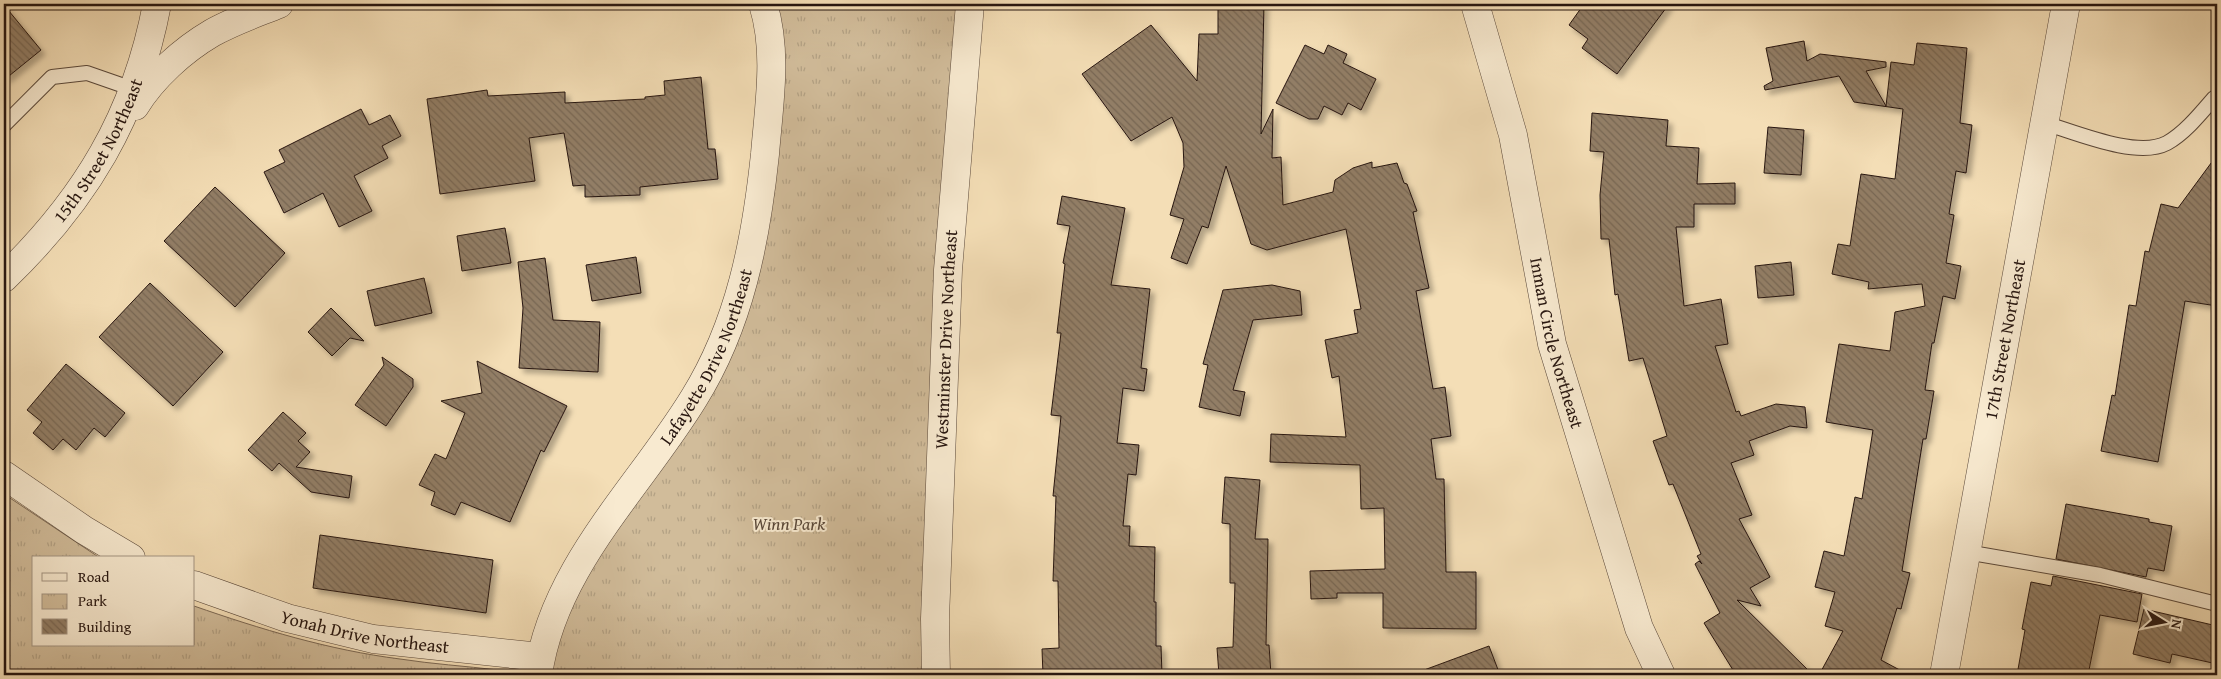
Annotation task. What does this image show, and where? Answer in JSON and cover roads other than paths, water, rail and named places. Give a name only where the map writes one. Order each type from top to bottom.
[{"type":"street","name":"15th Street Northeast","points":[[4,278],[51,230],[73,201],[112,141],[148,45],[157,4]]},
{"type":"street","points":[[112,141],[137,102],[158,76],[193,46],[213,32],[279,4]]},
{"type":"street","name":"Lafayette Drive Northeast","points":[[539,666],[553,616],[572,574],[695,398],[721,348],[743,288],[759,217],[772,76],[767,16],[763,4]]},
{"type":"street","name":"Westminster Drive Northeast","points":[[936,675],[935,619],[948,270],[970,4]]},
{"type":"street","name":"Inman Circle Northeast","points":[[1474,4],[1512,135],[1552,344],[1639,628],[1661,675]]},
{"type":"street","name":"17th Street Northeast","points":[[1944,675],[2066,4]]},
{"type":"street","points":[[4,475],[84,530],[128,556]]},
{"type":"street","name":"Yonah Drive Northeast","points":[[195,585],[287,618],[373,639],[539,666]]},
{"type":"lane","points":[[4,125],[52,77],[87,74],[133,89]]},
{"type":"lane","points":[[2044,123],[2119,146],[2141,148],[2166,144],[2196,119],[2214,98],[2217,98]]},
{"type":"lane","points":[[1966,552],[2100,574],[2217,604]]},
{"type":"park label","name":"Winn Park","points":[[789,524]]}]
